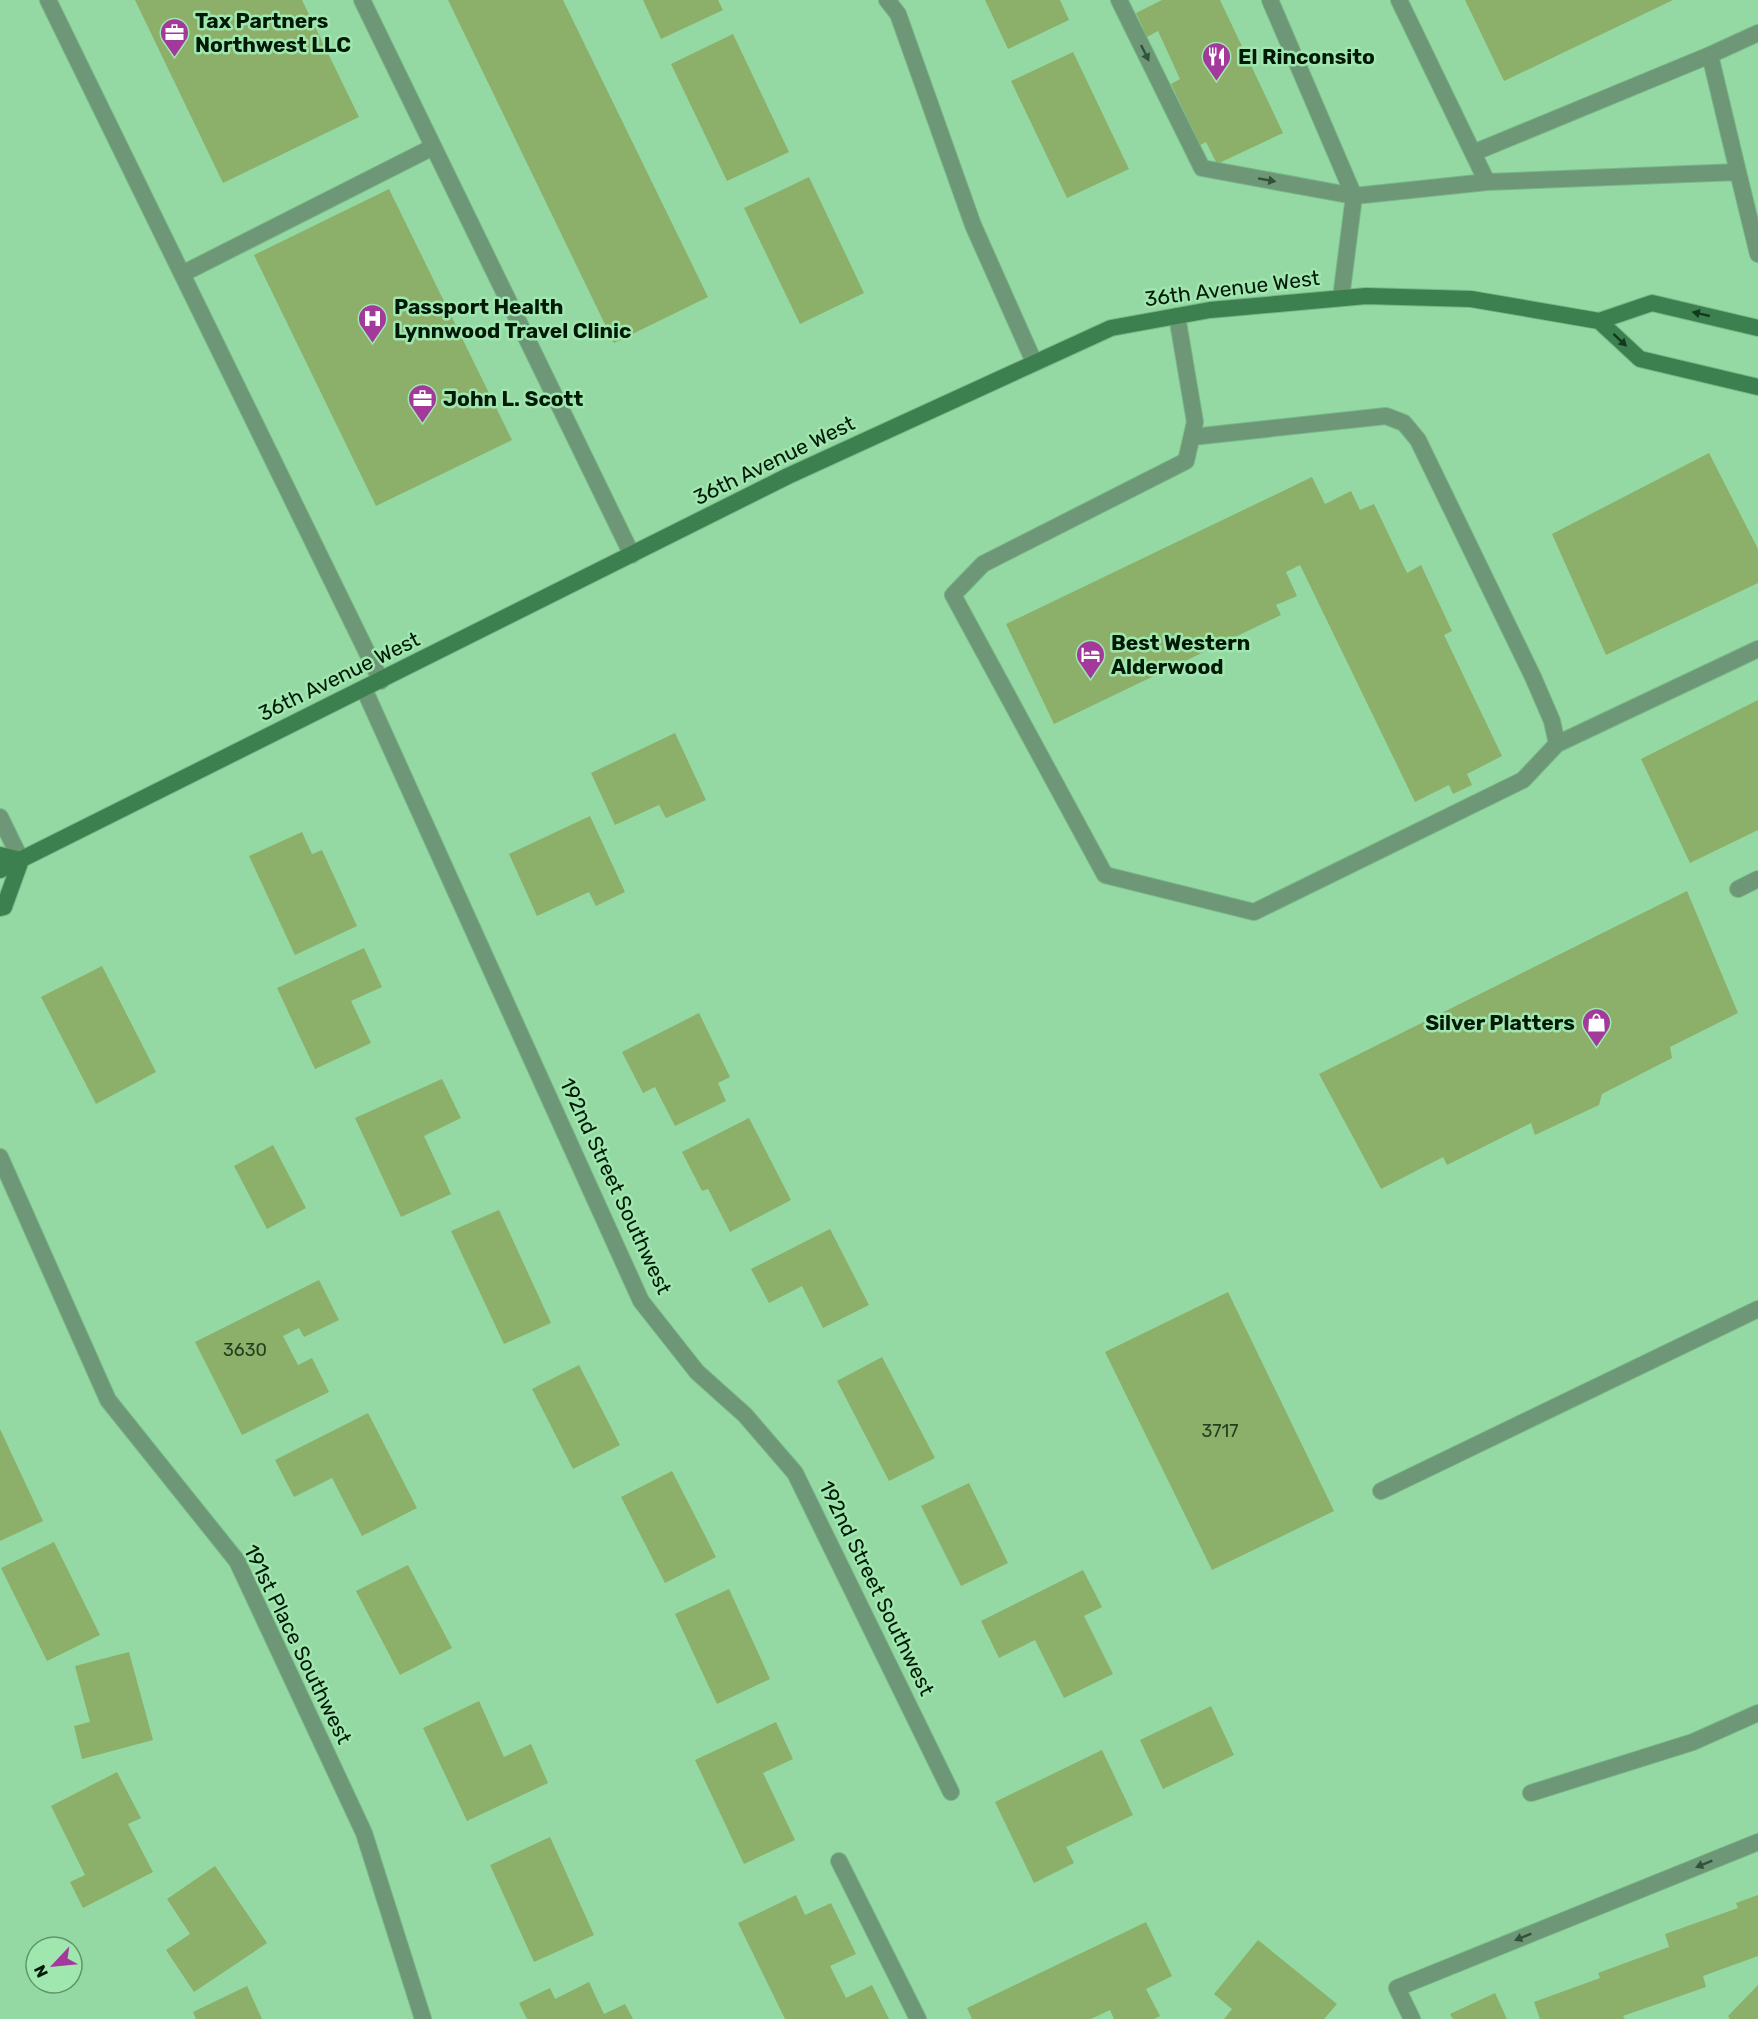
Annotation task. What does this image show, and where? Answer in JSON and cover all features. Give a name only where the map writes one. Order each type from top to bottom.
[{"type":"main road","name":"36th Avenue West","points":[[0,870],[788,476],[1111,328],[1210,310],[1366,296],[1471,299],[1599,321],[1652,303],[1758,328]]},
{"type":"main road","points":[[1599,321],[1640,359],[1758,387]]},
{"type":"main road","points":[[0,855],[21,860],[4,906],[0,909]]},
{"type":"street","points":[[48,0],[381,681]]},
{"type":"street","points":[[362,0],[632,555]]},
{"type":"street","points":[[887,0],[898,14],[973,225],[1035,362]]},
{"type":"street","points":[[1119,0],[1202,168],[1354,196],[1487,182],[1738,172]]},
{"type":"street","points":[[1270,0],[1354,196],[1341,298]]},
{"type":"street","points":[[1399,0],[1487,182]]},
{"type":"street","points":[[1473,153],[1758,33]]},
{"type":"street","points":[[1710,54],[1758,254]]},
{"type":"street","points":[[182,274],[434,147]]},
{"type":"street","points":[[1177,316],[1195,422],[1186,461],[983,564],[953,595],[1105,875],[1254,912],[1523,780],[1557,744],[1758,649]]},
{"type":"street","points":[[1192,437],[1386,416],[1404,423],[1418,440],[1533,677],[1552,721],[1557,744]]},
{"type":"street","name":"192nd Street Southwest","points":[[364,689],[641,1301],[697,1372],[745,1415],[795,1473],[951,1792]]},
{"type":"street","points":[[0,817],[21,860]]},
{"type":"street","points":[[1738,889],[1758,879]]},
{"type":"street","name":"191st Place Southwest","points":[[0,1157],[108,1400],[237,1561],[364,1833],[423,2019]]},
{"type":"street","points":[[1381,1491],[1758,1309]]},
{"type":"street","points":[[1531,1793],[1693,1742],[1758,1713]]},
{"type":"street","points":[[1412,2019],[1397,1988],[1758,1842]]},
{"type":"street","points":[[839,1862],[918,2019]]},
{"type":"building","points":[[135,0],[302,0],[359,117],[223,183]]},
{"type":"building","points":[[448,0],[563,0],[708,297],[614,343]]},
{"type":"building","points":[[643,0],[718,0],[723,10],[661,39]]},
{"type":"building","points":[[985,0],[1060,0],[1069,20],[1008,49]]},
{"type":"building","name":"El Rinconsito","points":[[1162,0],[1220,0],[1283,133],[1217,164],[1206,142],[1200,145],[1171,84],[1180,79],[1158,31],[1147,37],[1136,13]]},
{"type":"building","points":[[1465,0],[1673,0],[1504,81]]},
{"type":"building","points":[[733,34],[789,152],[727,181],[671,64]]},
{"type":"building","points":[[1073,52],[1129,169],[1067,198],[1011,81]]},
{"type":"building","points":[[809,177],[864,293],[800,324],[744,208]]},
{"type":"building","points":[[389,189],[512,440],[376,506],[254,255]]},
{"type":"building","points":[[1709,453],[1758,549],[1758,583],[1606,655],[1552,534]]},
{"type":"building","name":"Best Western Alderwood","points":[[1312,477],[1325,504],[1351,491],[1360,510],[1374,504],[1407,573],[1421,565],[1452,631],[1444,635],[1502,756],[1467,774],[1472,785],[1453,794],[1449,785],[1415,802],[1300,565],[1286,572],[1297,596],[1276,605],[1281,615],[1054,724],[1006,624]]},
{"type":"building","points":[[1758,700],[1758,830],[1690,863],[1641,759]]},
{"type":"building","points":[[675,733],[706,800],[666,818],[659,805],[615,825],[591,773]]},
{"type":"building","points":[[590,816],[625,892],[596,906],[589,892],[537,916],[509,854]]},
{"type":"building","points":[[302,832],[312,854],[322,850],[357,926],[295,955],[249,856]]},
{"type":"building","points":[[1687,891],[1738,1013],[1670,1047],[1672,1058],[1602,1094],[1599,1105],[1535,1135],[1531,1123],[1447,1165],[1443,1157],[1381,1189],[1319,1074]]},
{"type":"building","points":[[364,948],[382,987],[351,1001],[371,1043],[315,1069],[277,988]]},
{"type":"building","points":[[102,966],[156,1072],[96,1104],[41,997]]},
{"type":"building","points":[[699,1013],[730,1077],[718,1083],[726,1101],[675,1126],[655,1087],[643,1093],[622,1052]]},
{"type":"building","points":[[442,1079],[461,1118],[424,1136],[451,1194],[401,1217],[355,1118]]},
{"type":"building","points":[[749,1118],[791,1200],[730,1232],[708,1189],[702,1191],[682,1152]]},
{"type":"building","points":[[273,1145],[306,1208],[267,1229],[234,1166]]},
{"type":"building","points":[[499,1210],[551,1323],[504,1344],[451,1231]]},
{"type":"building","points":[[830,1229],[869,1305],[823,1328],[802,1286],[769,1303],[751,1269]]},
{"type":"building","points":[[319,1280],[339,1320],[304,1337],[299,1328],[283,1336],[298,1365],[312,1358],[329,1392],[242,1435],[195,1342]]},
{"type":"building","points":[[1228,1292],[1334,1511],[1212,1570],[1105,1352]]},
{"type":"building","points":[[882,1357],[935,1458],[889,1481],[837,1381]]},
{"type":"building","points":[[579,1365],[620,1445],[573,1469],[532,1389]]},
{"type":"building","points":[[368,1413],[417,1508],[362,1536],[332,1478],[294,1497],[275,1460]]},
{"type":"building","points":[[0,1429],[43,1521],[0,1541]]},
{"type":"building","points":[[672,1471],[716,1557],[665,1583],[621,1497]]},
{"type":"building","points":[[969,1483],[1008,1563],[961,1586],[921,1506]]},
{"type":"building","points":[[54,1542],[100,1635],[47,1661],[1,1568]]},
{"type":"building","points":[[408,1565],[452,1648],[400,1675],[356,1591]]},
{"type":"building","points":[[1083,1570],[1102,1607],[1084,1616],[1113,1674],[1064,1698],[1035,1640],[999,1658],[981,1621]]},
{"type":"building","points":[[729,1589],[770,1679],[717,1704],[675,1614]]},
{"type":"building","points":[[129,1652],[153,1740],[82,1759],[74,1726],[90,1722],[75,1666]]},
{"type":"building","points":[[479,1701],[504,1757],[531,1744],[548,1783],[467,1821],[423,1728]]},
{"type":"building","points":[[1211,1706],[1234,1755],[1163,1789],[1140,1740]]},
{"type":"building","points":[[776,1722],[793,1759],[763,1773],[795,1840],[744,1864],[695,1760]]},
{"type":"building","points":[[1102,1750],[1133,1815],[1066,1847],[1074,1863],[1034,1883],[995,1802]]},
{"type":"building","points":[[117,1772],[141,1818],[128,1824],[153,1872],[83,1908],[70,1882],[85,1875],[51,1806]]},
{"type":"building","points":[[550,1837],[594,1935],[534,1962],[490,1865]]},
{"type":"building","points":[[215,1866],[267,1943],[194,1992],[166,1950],[190,1934],[167,1899]]},
{"type":"building","points":[[796,1895],[805,1915],[831,1903],[856,1954],[830,1966],[846,1998],[872,1985],[889,2019],[785,2019],[738,1923]]},
{"type":"building","points":[[1758,1895],[1758,1956],[1703,1976],[1706,1987],[1623,2016],[1625,2019],[1540,2019],[1534,2002],[1600,1978],[1598,1973],[1669,1947],[1665,1934],[1738,1908],[1736,1903]]},
{"type":"building","points":[[1146,1922],[1172,1976],[1146,1989],[1160,2016],[1154,2019],[1114,2019],[1110,2010],[1091,2019],[972,2019],[967,2008]]},
{"type":"building","points":[[1258,1940],[1337,2004],[1324,2019],[1224,2019],[1232,2009],[1214,1994]]},
{"type":"building","points":[[589,1982],[604,2014],[625,2004],[633,2019],[527,2019],[519,2003],[550,1988],[555,1999]]},
{"type":"building","points":[[1758,1985],[1758,2019],[1730,2019],[1728,2016]]},
{"type":"building","points":[[247,1986],[262,2019],[196,2019],[193,2012]]},
{"type":"building","points":[[1495,1993],[1507,2019],[1453,2019],[1450,2014]]},
{"type":"place","name":"Tax Partners Northwest LLC","points":[[174,58]]},
{"type":"place","name":"El Rinconsito","points":[[1217,82]]},
{"type":"place","name":"Passport Health Lynnwood Travel Clinic","points":[[373,344]]},
{"type":"place","name":"John L. Scott","points":[[422,424]]},
{"type":"place","name":"Best Western Alderwood","points":[[1090,680]]},
{"type":"place","name":"Silver Platters","points":[[1596,1048]]}]
